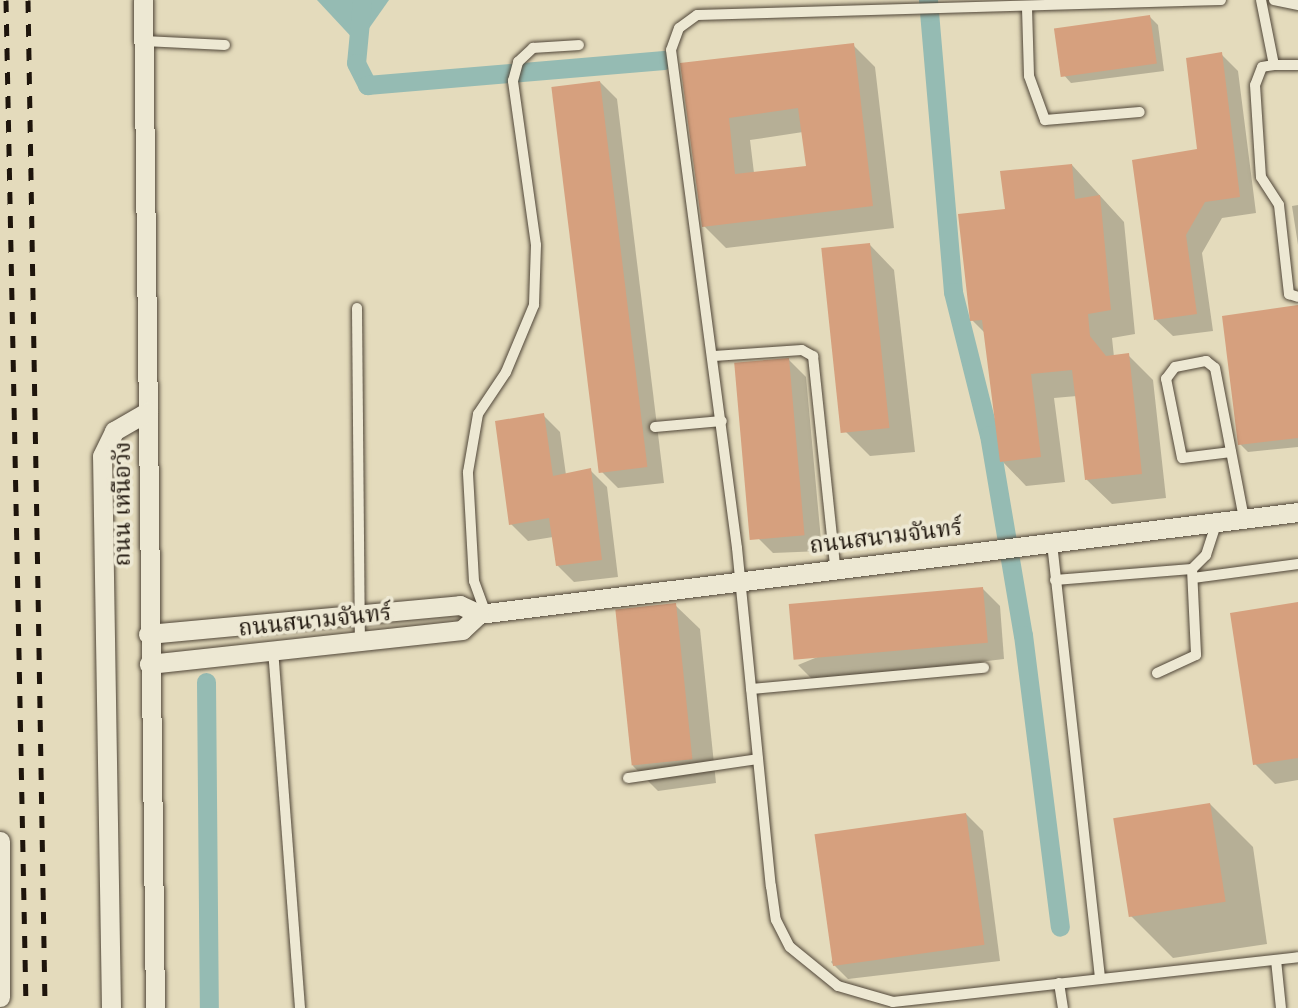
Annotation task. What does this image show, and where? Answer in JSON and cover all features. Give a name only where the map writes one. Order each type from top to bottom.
[{"type":"street","name":"ถนน เหนือวัง","points":[[143,0],[148,634],[155,1008]]},
{"type":"street","points":[[111,1008],[102,456],[114,431],[148,411]]},
{"type":"street","name":"ถนนสนามจันทร์","points":[[148,634],[460,605],[482,614],[835,567],[1022,547],[1298,512]]},
{"type":"street","name":"ถนนสนามจันทร์","points":[[149,664],[462,630],[482,614]]},
{"type":"street","points":[[0,841],[0,997]]},
{"type":"lane","points":[[1221,0],[947,11],[697,15],[679,28],[671,50],[722,421],[776,920],[790,947],[838,986],[893,1005],[1100,978],[1298,957]]},
{"type":"lane","points":[[1261,0],[1275,65]]},
{"type":"lane","points":[[1274,0],[1298,5]]},
{"type":"lane","points":[[1027,8],[1029,76],[1045,120],[1140,112]]},
{"type":"lane","points":[[144,41],[225,45]]},
{"type":"lane","points":[[482,614],[474,581],[468,472],[478,414],[506,372],[534,304],[536,245],[513,81],[518,62],[533,48],[579,46]]},
{"type":"lane","points":[[1298,65],[1262,67],[1255,85],[1261,177],[1279,205],[1289,294],[1298,297]]},
{"type":"lane","points":[[357,308],[360,640]]},
{"type":"lane","points":[[714,356],[802,350],[813,356],[835,567]]},
{"type":"lane","points":[[1231,452],[1182,458],[1167,379],[1175,367],[1212,364],[1231,452],[1244,518]]},
{"type":"lane","points":[[655,427],[722,421]]},
{"type":"lane","points":[[1157,673],[1196,655],[1192,574],[1206,555],[1217,522]]},
{"type":"lane","points":[[1052,543],[1100,978]]},
{"type":"lane","points":[[1055,580],[1192,574],[1298,564]]},
{"type":"lane","points":[[273,649],[300,1008]]},
{"type":"lane","points":[[751,689],[984,668]]},
{"type":"lane","points":[[628,778],[758,759]]},
{"type":"lane","points":[[1276,960],[1281,1008]]},
{"type":"lane","points":[[1059,983],[1063,1008]]},
{"type":"water","points":[[317,0],[389,0],[358,44]]},
{"type":"building","points":[[1150,15],[1157,64],[1061,77],[1054,28]]},
{"type":"building","points":[[854,43],[873,206],[702,227],[680,63]],"holes":[[[798,108],[806,166],[735,174],[729,118]]]},
{"type":"building","points":[[1222,52],[1240,197],[1205,202],[1186,235],[1197,314],[1154,320],[1132,160],[1197,149],[1186,58]]},
{"type":"building","points":[[600,81],[647,467],[599,473],[551,87]]},
{"type":"building","points":[[1072,164],[1075,199],[1100,195],[1111,310],[1088,314],[1090,336],[1106,356],[1129,353],[1142,474],[1085,480],[1072,370],[1031,374],[1041,457],[1000,462],[982,320],[970,321],[958,214],[1005,209],[1000,171]]},
{"type":"building","points":[[870,243],[889,428],[841,433],[821,248]]},
{"type":"building","points":[[1298,305],[1298,438],[1238,445],[1222,316]]},
{"type":"building","points":[[789,358],[805,535],[750,540],[734,363]]},
{"type":"building","points":[[544,413],[553,476],[591,468],[602,560],[556,566],[549,518],[509,525],[495,421]]},
{"type":"building","points":[[983,587],[988,643],[794,660],[789,604]]},
{"type":"building","points":[[1298,602],[1298,758],[1253,765],[1230,613]]},
{"type":"building","points":[[676,603],[692,759],[632,766],[615,609]]},
{"type":"building","points":[[1210,803],[1226,902],[1129,917],[1113,818]]},
{"type":"building","points":[[966,813],[985,945],[833,966],[814,834]]},
{"type":"waterway","points":[[362,0],[356,63],[367,85],[664,60]]},
{"type":"waterway","points":[[928,0],[953,292],[989,435],[1023,635],[1060,927]]},
{"type":"waterway","points":[[206,682],[209,1008]]},
{"type":"railway","points":[[6,0],[26,1008]]},
{"type":"railway","points":[[28,0],[45,1008]]}]
